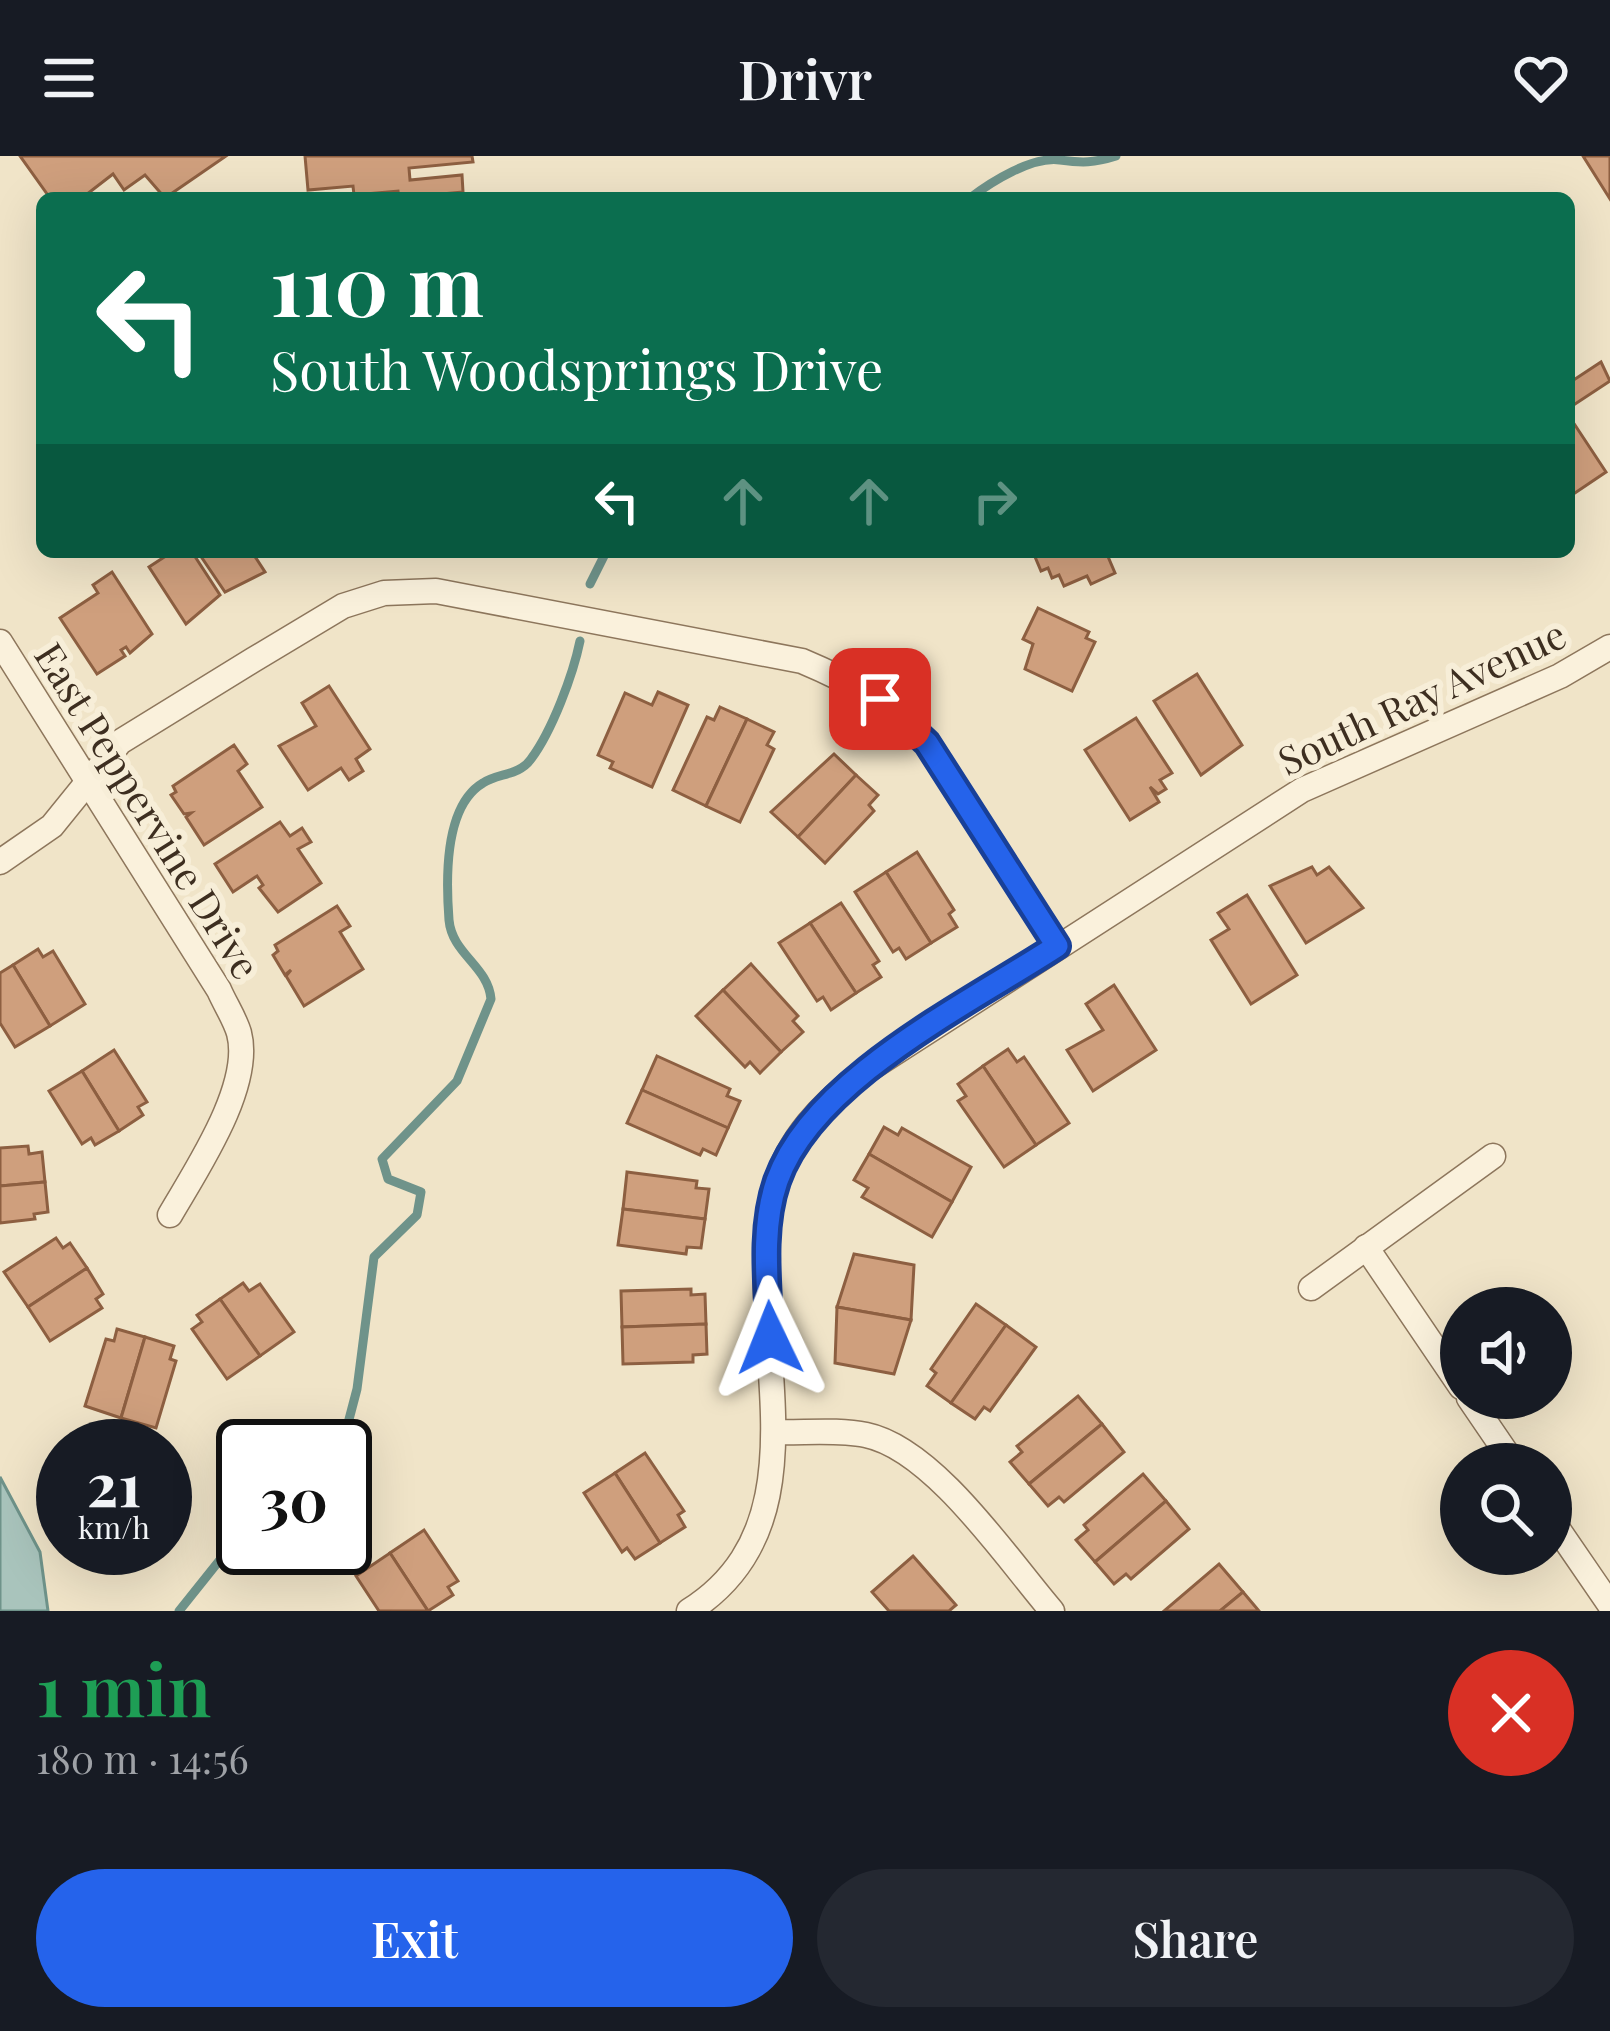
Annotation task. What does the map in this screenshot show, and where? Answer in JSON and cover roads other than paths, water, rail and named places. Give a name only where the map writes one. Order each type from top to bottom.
[{"type":"street","points":[[0,862],[52,826],[121,742],[344,606],[384,593],[436,591],[802,661],[859,684],[900,714],[927,743],[1057,946]]},
{"type":"street","name":"East Peppervine Drive","points":[[0,642],[219,990],[240,1035],[240,1074],[170,1215]]},
{"type":"street","name":"South Ray Avenue","points":[[689,1611],[742,1558],[766,1513],[774,1432],[766,1244],[776,1183],[821,1106],[857,1077],[1302,790],[1560,676],[1610,647]]},
{"type":"street","points":[[1311,1288],[1492,1156]]},
{"type":"street","points":[[1366,1247],[1440,1356]]},
{"type":"street","points":[[774,1432],[868,1435],[904,1451],[938,1479],[1052,1611]]},
{"type":"street","points":[[1572,1550],[1610,1605]]},
{"type":"water","points":[[0,1477],[36,1544],[36,1575],[43,1575],[48,1611],[0,1611]]},
{"type":"waterway","points":[[979,192],[1037,162],[1088,162],[1116,156]]},
{"type":"waterway","points":[[590,584],[603,558]]},
{"type":"waterway","points":[[349,1419],[374,1257],[417,1215],[421,1192],[388,1179],[382,1159],[457,1081],[491,999],[484,978],[456,942],[449,920],[448,866],[454,826],[470,794],[483,783],[521,769],[531,759],[561,702],[580,641]]},
{"type":"waterway","points":[[179,1611],[216,1565]]}]
